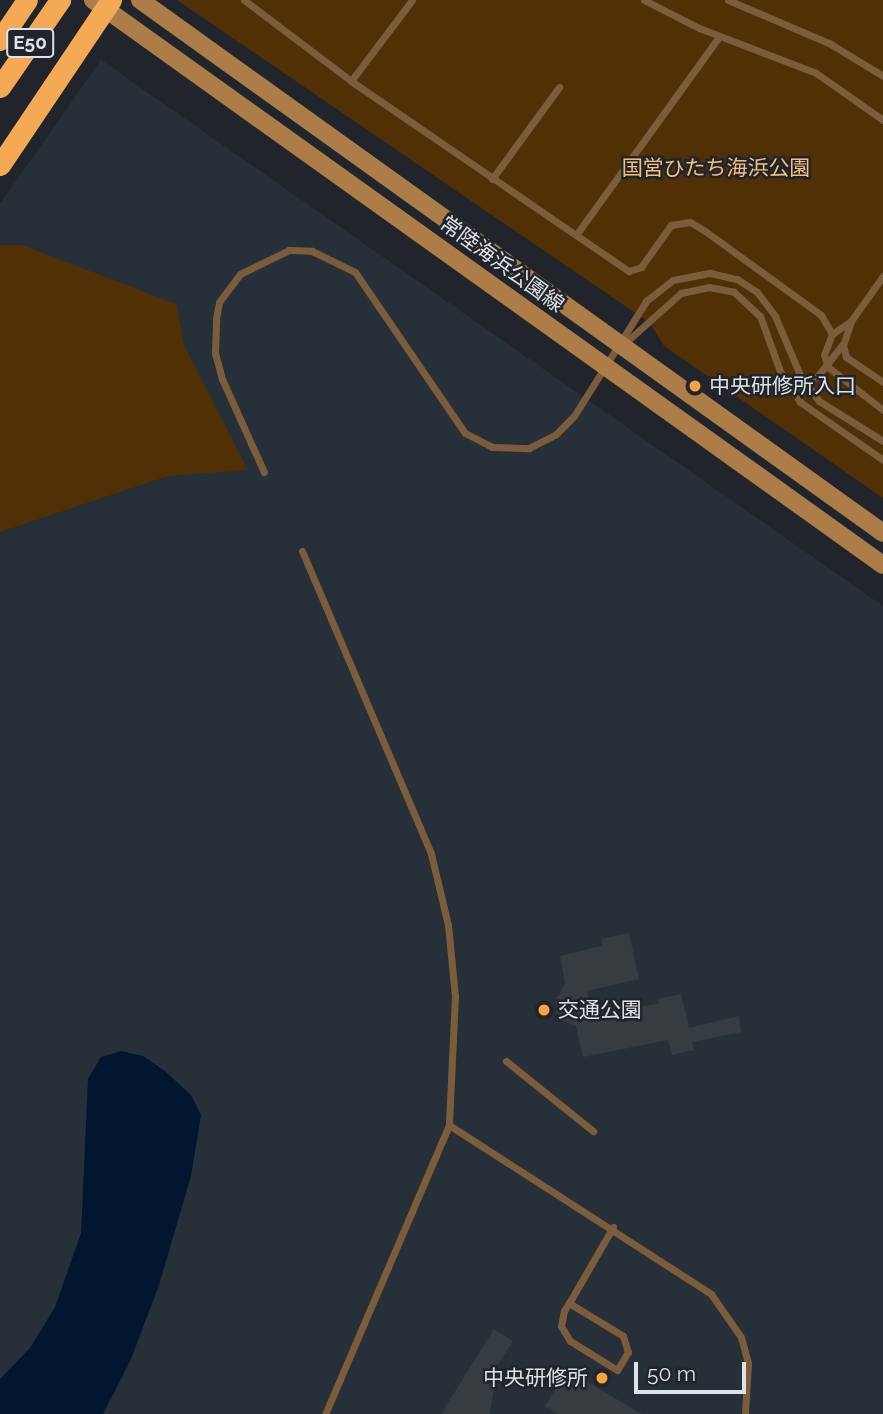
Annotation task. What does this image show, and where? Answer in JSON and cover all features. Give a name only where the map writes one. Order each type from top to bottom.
[{"type":"highway","name":"E50","points":[[0,40],[27,0]]},
{"type":"highway","name":"E50","points":[[0,87],[60,0]]},
{"type":"highway","points":[[0,165],[103,3]]},
{"type":"main road","name":"常陸海浜公園線","points":[[140,0],[883,533]]},
{"type":"main road","name":"常陸海浜公園線","points":[[103,3],[883,565]]},
{"type":"lane","points":[[244,0],[351,81],[492,179],[636,271],[671,225],[690,222],[821,315],[832,334]]},
{"type":"lane","points":[[351,81],[412,0]]},
{"type":"lane","points":[[644,0],[719,37],[816,73],[883,120]]},
{"type":"lane","points":[[728,0],[829,43],[883,76]]},
{"type":"lane","points":[[576,235],[719,37]]},
{"type":"lane","points":[[492,179],[559,87]]},
{"type":"lane","points":[[264,472],[222,379],[215,354],[215,318],[219,302],[240,274],[275,253],[312,251],[355,272],[465,433],[492,447],[529,448],[556,433],[574,416],[607,368],[646,301],[658,289],[695,274],[726,275],[747,284],[765,300],[806,385],[838,416],[883,441]]},
{"type":"lane","points":[[883,276],[850,321],[832,334],[824,355],[828,367],[883,410]]},
{"type":"lane","points":[[622,346],[681,293],[709,286],[724,289],[745,299],[760,316],[790,390],[815,416],[883,460]]},
{"type":"lane","points":[[790,390],[806,385],[828,367],[843,345],[850,321]]},
{"type":"lane","points":[[843,345],[846,357],[883,382]]},
{"type":"lane","points":[[302,551],[417,817],[442,891],[455,996],[449,1125],[325,1414]]},
{"type":"lane","points":[[506,1061],[593,1131]]},
{"type":"lane","points":[[449,1125],[689,1276],[730,1315],[748,1363],[745,1414]]},
{"type":"lane","points":[[569,1303],[623,1336],[628,1352],[617,1370],[564,1335],[562,1317],[569,1303],[613,1227]]},
{"type":"shaded area","points":[[101,60],[883,606],[883,1414],[0,1414],[0,204]]},
{"type":"green space","name":"国営ひたち海浜公園","points":[[177,0],[883,0],[883,498],[664,346],[650,323]]},
{"type":"green space","points":[[0,245],[22,245],[176,304],[184,345],[248,470],[168,476],[0,532]]},
{"type":"water","points":[[121,1051],[143,1056],[165,1071],[191,1095],[201,1115],[191,1176],[159,1285],[131,1359],[103,1414],[0,1414],[0,1379],[30,1348],[55,1307],[81,1233],[88,1079],[101,1057]]},
{"type":"building","points":[[629,933],[639,979],[587,991],[593,1017],[659,1003],[658,999],[681,994],[689,1028],[739,1016],[741,1032],[692,1042],[694,1050],[672,1055],[668,1040],[583,1057],[576,1026],[561,1020],[556,1012],[556,1000],[565,983],[560,956],[602,946],[601,939]]},
{"type":"building","points":[[494,1329],[513,1341],[497,1366],[490,1414],[441,1414]]},
{"type":"building","points":[[567,1370],[642,1414],[558,1414],[545,1406]]},
{"type":"place","name":"中央研修所入口","points":[[695,386]]},
{"type":"place","name":"交通公園","points":[[544,1010]]},
{"type":"place","name":"中央研修所","points":[[602,1378]]}]
